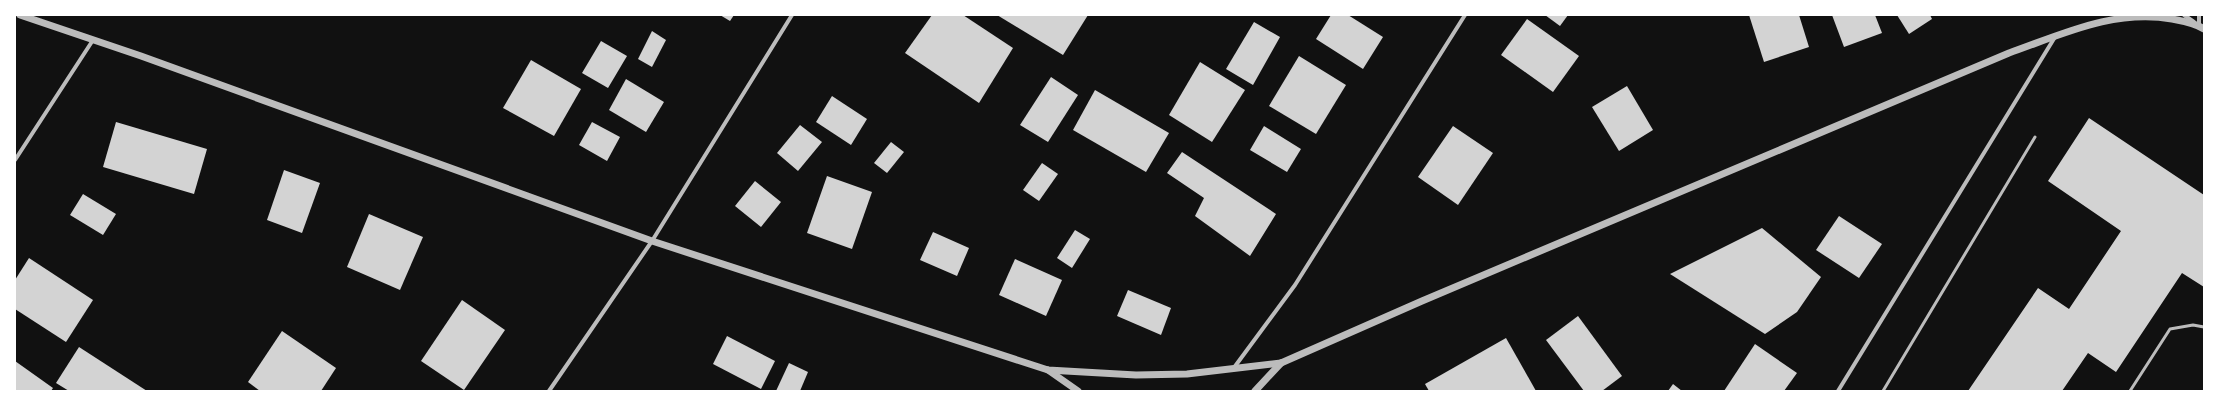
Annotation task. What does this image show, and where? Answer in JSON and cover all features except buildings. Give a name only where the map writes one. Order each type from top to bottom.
[{"type":"street","points":[[20,15],[652,240],[1048,370],[1136,375],[1187,374],[1281,363],[1422,301],[2002,56],[2107,20],[2128,16],[2182,18],[2202,28]]},
{"type":"street","points":[[549,391],[652,240],[792,15]]},
{"type":"street","points":[[1233,368],[1295,285],[1465,15]]},
{"type":"street","points":[[2199,15],[2202,28]]},
{"type":"street","points":[[1838,391],[2056,37]]},
{"type":"street","points":[[15,160],[93,40]]},
{"type":"street","points":[[1256,391],[1281,363]]},
{"type":"street","points":[[1048,370],[1078,391]]},
{"type":"lane","points":[[1883,391],[2035,138]]},
{"type":"lane","points":[[2130,391],[2170,329],[2193,325],[2204,327]]}]
